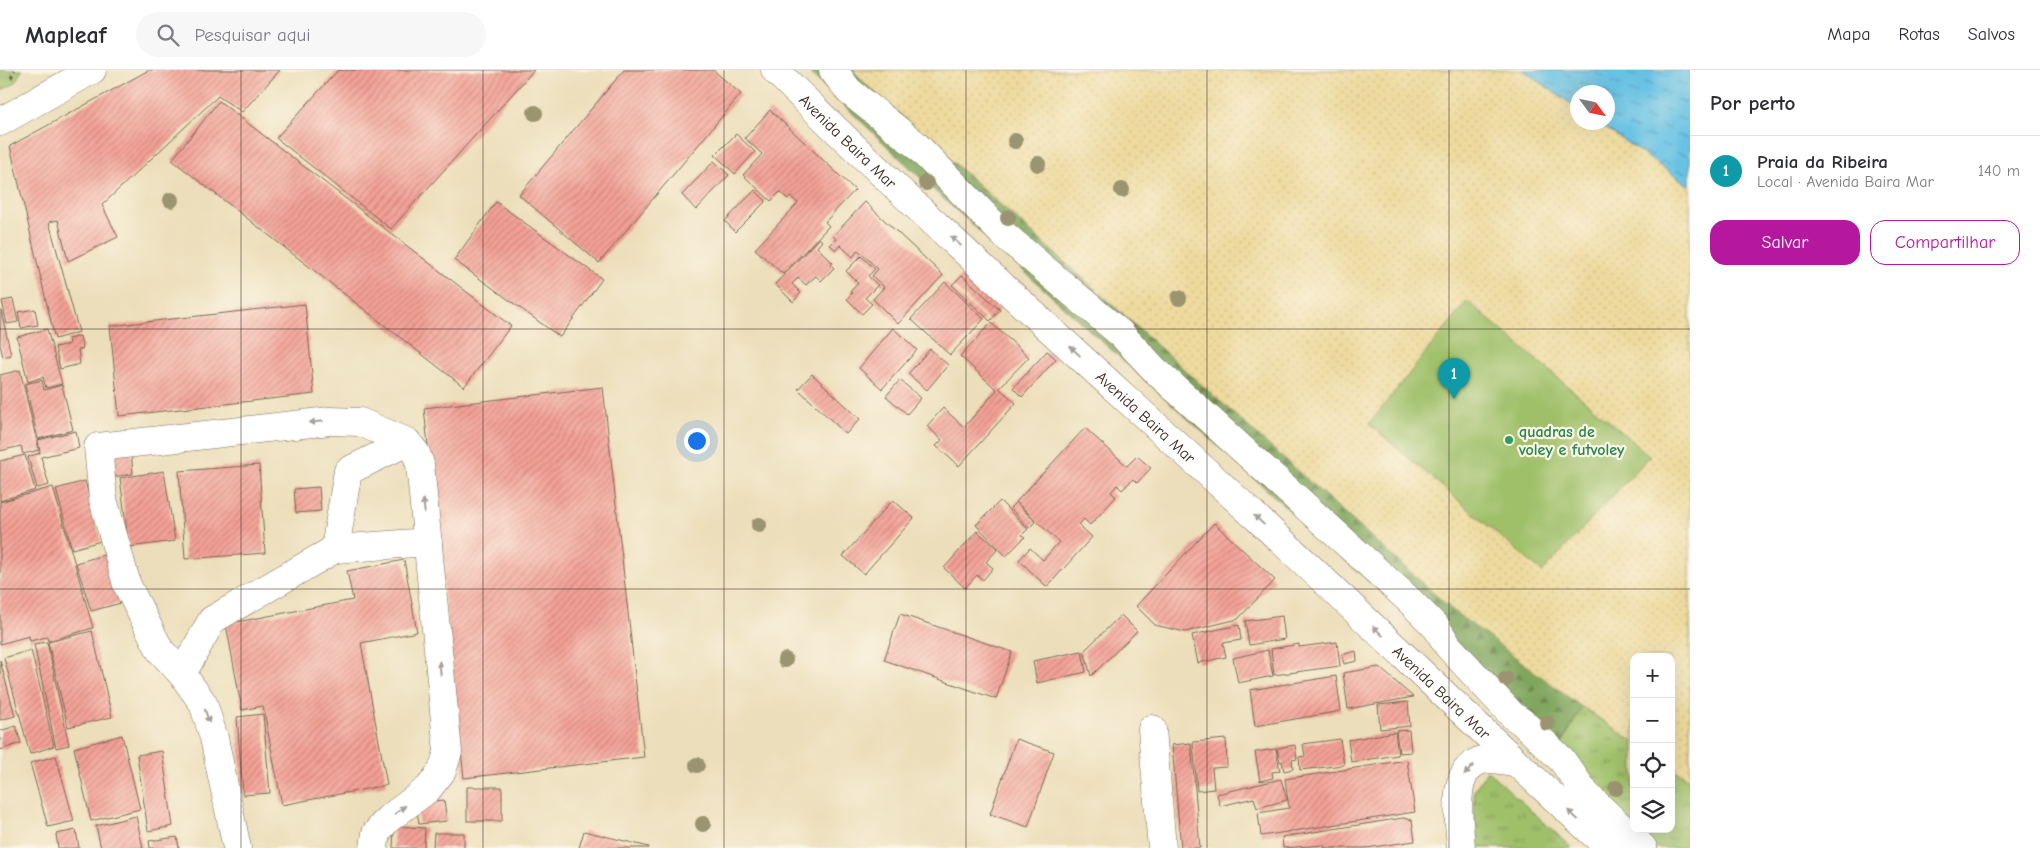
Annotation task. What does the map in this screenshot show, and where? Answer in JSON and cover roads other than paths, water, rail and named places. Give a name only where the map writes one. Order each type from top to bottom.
[{"type":"street","points":[[833,70],[849,91],[915,144],[1002,233],[1121,334],[1156,371],[1408,599],[1437,628],[1448,646],[1514,716],[1562,760],[1586,794],[1643,848]]},
{"type":"street","name":"Avenida Baira Mar","points":[[776,71],[891,182],[1342,597],[1514,762],[1609,848]]},
{"type":"street","points":[[0,122],[79,73]]},
{"type":"street","points":[[240,847],[214,738],[203,703],[182,674],[160,650],[127,585],[103,499],[98,447],[330,421],[360,422],[407,442],[416,453],[420,464],[448,752],[442,771],[428,789],[388,819],[376,833],[374,848]]},
{"type":"street","points":[[335,548],[348,471],[407,442]]},
{"type":"street","points":[[182,674],[212,620],[335,548],[428,542]]},
{"type":"street","points":[[1152,729],[1162,848]]},
{"type":"street","points":[[1462,848],[1458,796],[1459,786],[1463,777],[1470,767],[1479,761],[1489,759],[1514,762]]},
{"type":"water","points":[[1523,70],[1690,70],[1690,186],[1608,130],[1615,130],[1615,85],[1570,85],[1570,103]]},
{"type":"place","name":"Praia da Ribeira","points":[[1454,399]]},
{"type":"place","name":"quadras de voley e futvoley","points":[[1509,440]]}]
